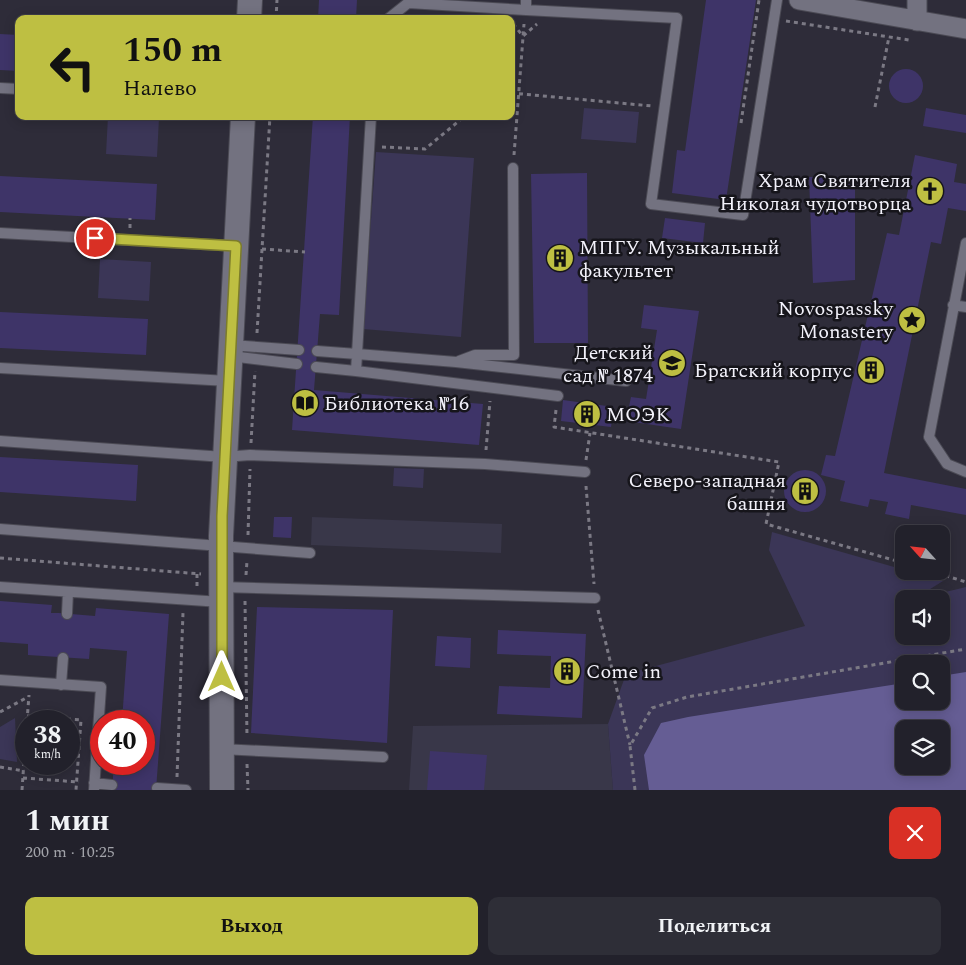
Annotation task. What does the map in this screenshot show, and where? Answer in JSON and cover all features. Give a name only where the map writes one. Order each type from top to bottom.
[{"type":"street","points":[[249,15],[250,0]]},
{"type":"street","points":[[799,0],[966,29]]},
{"type":"street","points":[[917,0],[917,21]]},
{"type":"street","points":[[222,790],[221,547],[224,457],[243,120]]},
{"type":"lane","points":[[393,15],[408,3],[526,5],[677,18],[651,204],[744,215],[777,0]]},
{"type":"lane","points":[[0,88],[15,89]]},
{"type":"lane","points":[[356,371],[371,120]]},
{"type":"lane","points":[[456,362],[475,355],[514,355],[513,168]]},
{"type":"lane","points":[[0,232],[236,246]]},
{"type":"lane","points":[[966,243],[929,437],[947,464],[966,472]]},
{"type":"lane","points":[[953,304],[966,307]]},
{"type":"lane","points":[[230,351],[299,350]]},
{"type":"lane","points":[[230,351],[297,364]]},
{"type":"lane","points":[[317,351],[456,362],[626,381]]},
{"type":"lane","points":[[316,366],[558,396]]},
{"type":"lane","points":[[0,368],[228,381]]},
{"type":"lane","points":[[0,441],[224,457],[250,454],[485,464],[585,472]]},
{"type":"lane","points":[[0,529],[221,547],[310,552]]},
{"type":"lane","points":[[0,587],[68,592],[595,598]]},
{"type":"lane","points":[[67,614],[68,592]]},
{"type":"lane","points":[[61,685],[63,658]]},
{"type":"lane","points":[[0,680],[101,688],[94,787],[112,785]]},
{"type":"lane","points":[[221,749],[383,757]]},
{"type":"lane","points":[[157,788],[181,790]]},
{"type":"path","points":[[276,15],[277,0]]},
{"type":"path","points":[[741,125],[759,0]]},
{"type":"path","points":[[513,168],[526,5]]},
{"type":"path","points":[[756,16],[918,42]]},
{"type":"path","points":[[875,107],[890,37]]},
{"type":"path","points":[[515,93],[665,107]]},
{"type":"path","points":[[370,146],[426,149],[460,120]]},
{"type":"path","points":[[262,249],[305,252]]},
{"type":"path","points":[[485,464],[491,388]]},
{"type":"path","points":[[558,396],[554,428],[779,462],[766,524],[895,560]]},
{"type":"path","points":[[585,472],[590,433]]},
{"type":"path","points":[[0,558],[197,574]]},
{"type":"path","points":[[950,577],[966,582]]},
{"type":"path","points":[[181,790],[183,612]]},
{"type":"path","points":[[635,790],[630,746],[652,708],[687,697],[966,649]]},
{"type":"path","points":[[28,710],[30,682]]},
{"type":"path","points":[[0,712],[29,696]]},
{"type":"path","points":[[80,720],[80,736]]},
{"type":"path","points":[[0,767],[15,770]]},
{"type":"path","points":[[22,790],[23,775]]},
{"type":"path","points":[[76,790],[77,775]]},
{"type":"path","points":[[23,778],[77,782],[94,787]]},
{"type":"shaded area","points":[[584,108],[639,112],[636,143],[581,139]]},
{"type":"shaded area","points":[[108,120],[159,120],[157,157],[106,154]]},
{"type":"shaded area","points":[[376,152],[474,158],[461,337],[363,329]]},
{"type":"shaded area","points":[[100,259],[151,262],[149,301],[98,298]]},
{"type":"shaded area","points":[[394,468],[424,469],[423,488],[393,486]]},
{"type":"shaded area","points":[[312,517],[502,524],[501,553],[311,545]]},
{"type":"shaded area","points":[[772,532],[895,567],[895,580],[943,581],[928,590],[895,590],[895,645],[950,645],[950,591],[966,587],[966,790],[613,790],[608,724],[626,674],[805,626],[769,550]]},
{"type":"shaded area","points":[[966,672],[966,790],[649,790],[644,755],[661,723],[688,717],[895,684],[895,710],[950,710],[950,675]]},
{"type":"shaded area","points":[[15,718],[15,762],[0,759],[0,727]]},
{"type":"shaded area","points":[[608,724],[613,790],[409,790],[413,726]]},
{"type":"building","points":[[319,0],[357,0],[356,15],[318,15]]},
{"type":"building","points":[[706,0],[756,0],[726,200],[672,193],[677,150],[685,151]]},
{"type":"building","points":[[0,34],[15,35],[15,71],[0,70]]},
{"type":"building","points":[[906,69],[918,74],[923,86],[918,98],[906,103],[894,98],[889,86],[894,74]]},
{"type":"building","points":[[926,108],[966,115],[966,133],[923,126]]},
{"type":"building","points":[[313,120],[350,120],[339,315],[320,314],[314,390],[483,404],[479,445],[292,430]]},
{"type":"building","points":[[915,155],[957,164],[954,182],[966,184],[966,211],[948,208],[941,244],[931,242],[884,473],[966,489],[966,515],[911,505],[909,519],[885,514],[888,502],[870,499],[868,507],[840,501],[845,481],[821,475],[826,455],[835,456],[887,233],[899,235]]},
{"type":"building","name":"МПГУ. Музыкальный факультет","points":[[587,173],[588,343],[534,343],[531,174]]},
{"type":"building","points":[[0,176],[157,184],[155,220],[0,212]]},
{"type":"building","points":[[809,177],[855,177],[855,280],[813,283]]},
{"type":"building","points":[[665,218],[705,223],[703,243],[662,238]]},
{"type":"building","name":"Детский сад № 1874","points":[[644,305],[699,311],[681,429],[626,421],[631,397],[646,399],[657,330],[641,328]]},
{"type":"building","points":[[0,312],[148,319],[146,355],[0,348]]},
{"type":"building","name":"МОЭК","points":[[563,400],[614,407],[611,427],[561,421]]},
{"type":"building","points":[[0,457],[138,465],[136,501],[0,492]]},
{"type":"building","name":"Северо-западная башня","points":[[809,470],[817,473],[823,479],[826,491],[823,503],[817,509],[801,512],[793,509],[787,503],[784,487],[787,479],[793,473]]},
{"type":"building","points":[[274,517],[292,517],[291,538],[273,537]]},
{"type":"building","points":[[0,601],[52,605],[51,613],[95,616],[96,608],[169,614],[156,790],[112,790],[113,775],[155,775],[155,710],[123,710],[127,651],[90,648],[89,659],[28,655],[28,644],[0,642]]},
{"type":"building","points":[[257,607],[393,610],[387,743],[251,733]]},
{"type":"building","name":"Come in","points":[[498,630],[586,634],[582,718],[497,714],[499,686],[550,688],[551,656],[497,654]]},
{"type":"building","points":[[437,636],[471,638],[470,668],[435,666]]},
{"type":"building","points":[[430,751],[487,755],[484,790],[427,790]]},
{"type":"place","name":"Храм Святителя Николая чудотворца","points":[[930,191]]},
{"type":"place","name":"МПГУ. Музыкальный факультет","points":[[560,258]]},
{"type":"place","name":"Novospassky Monastery","points":[[912,320]]},
{"type":"place","name":"Детский сад № 1874","points":[[672,363]]},
{"type":"place","name":"Братский корпус","points":[[871,370]]},
{"type":"place","name":"Библиотека №16","points":[[305,403]]},
{"type":"place","name":"МОЭК","points":[[587,414]]},
{"type":"place","name":"Северо-западная башня","points":[[805,491]]},
{"type":"place","name":"Come in","points":[[567,671]]},
{"type":"route","points":[[95,238],[236,246],[221,536],[222,677]]}]
